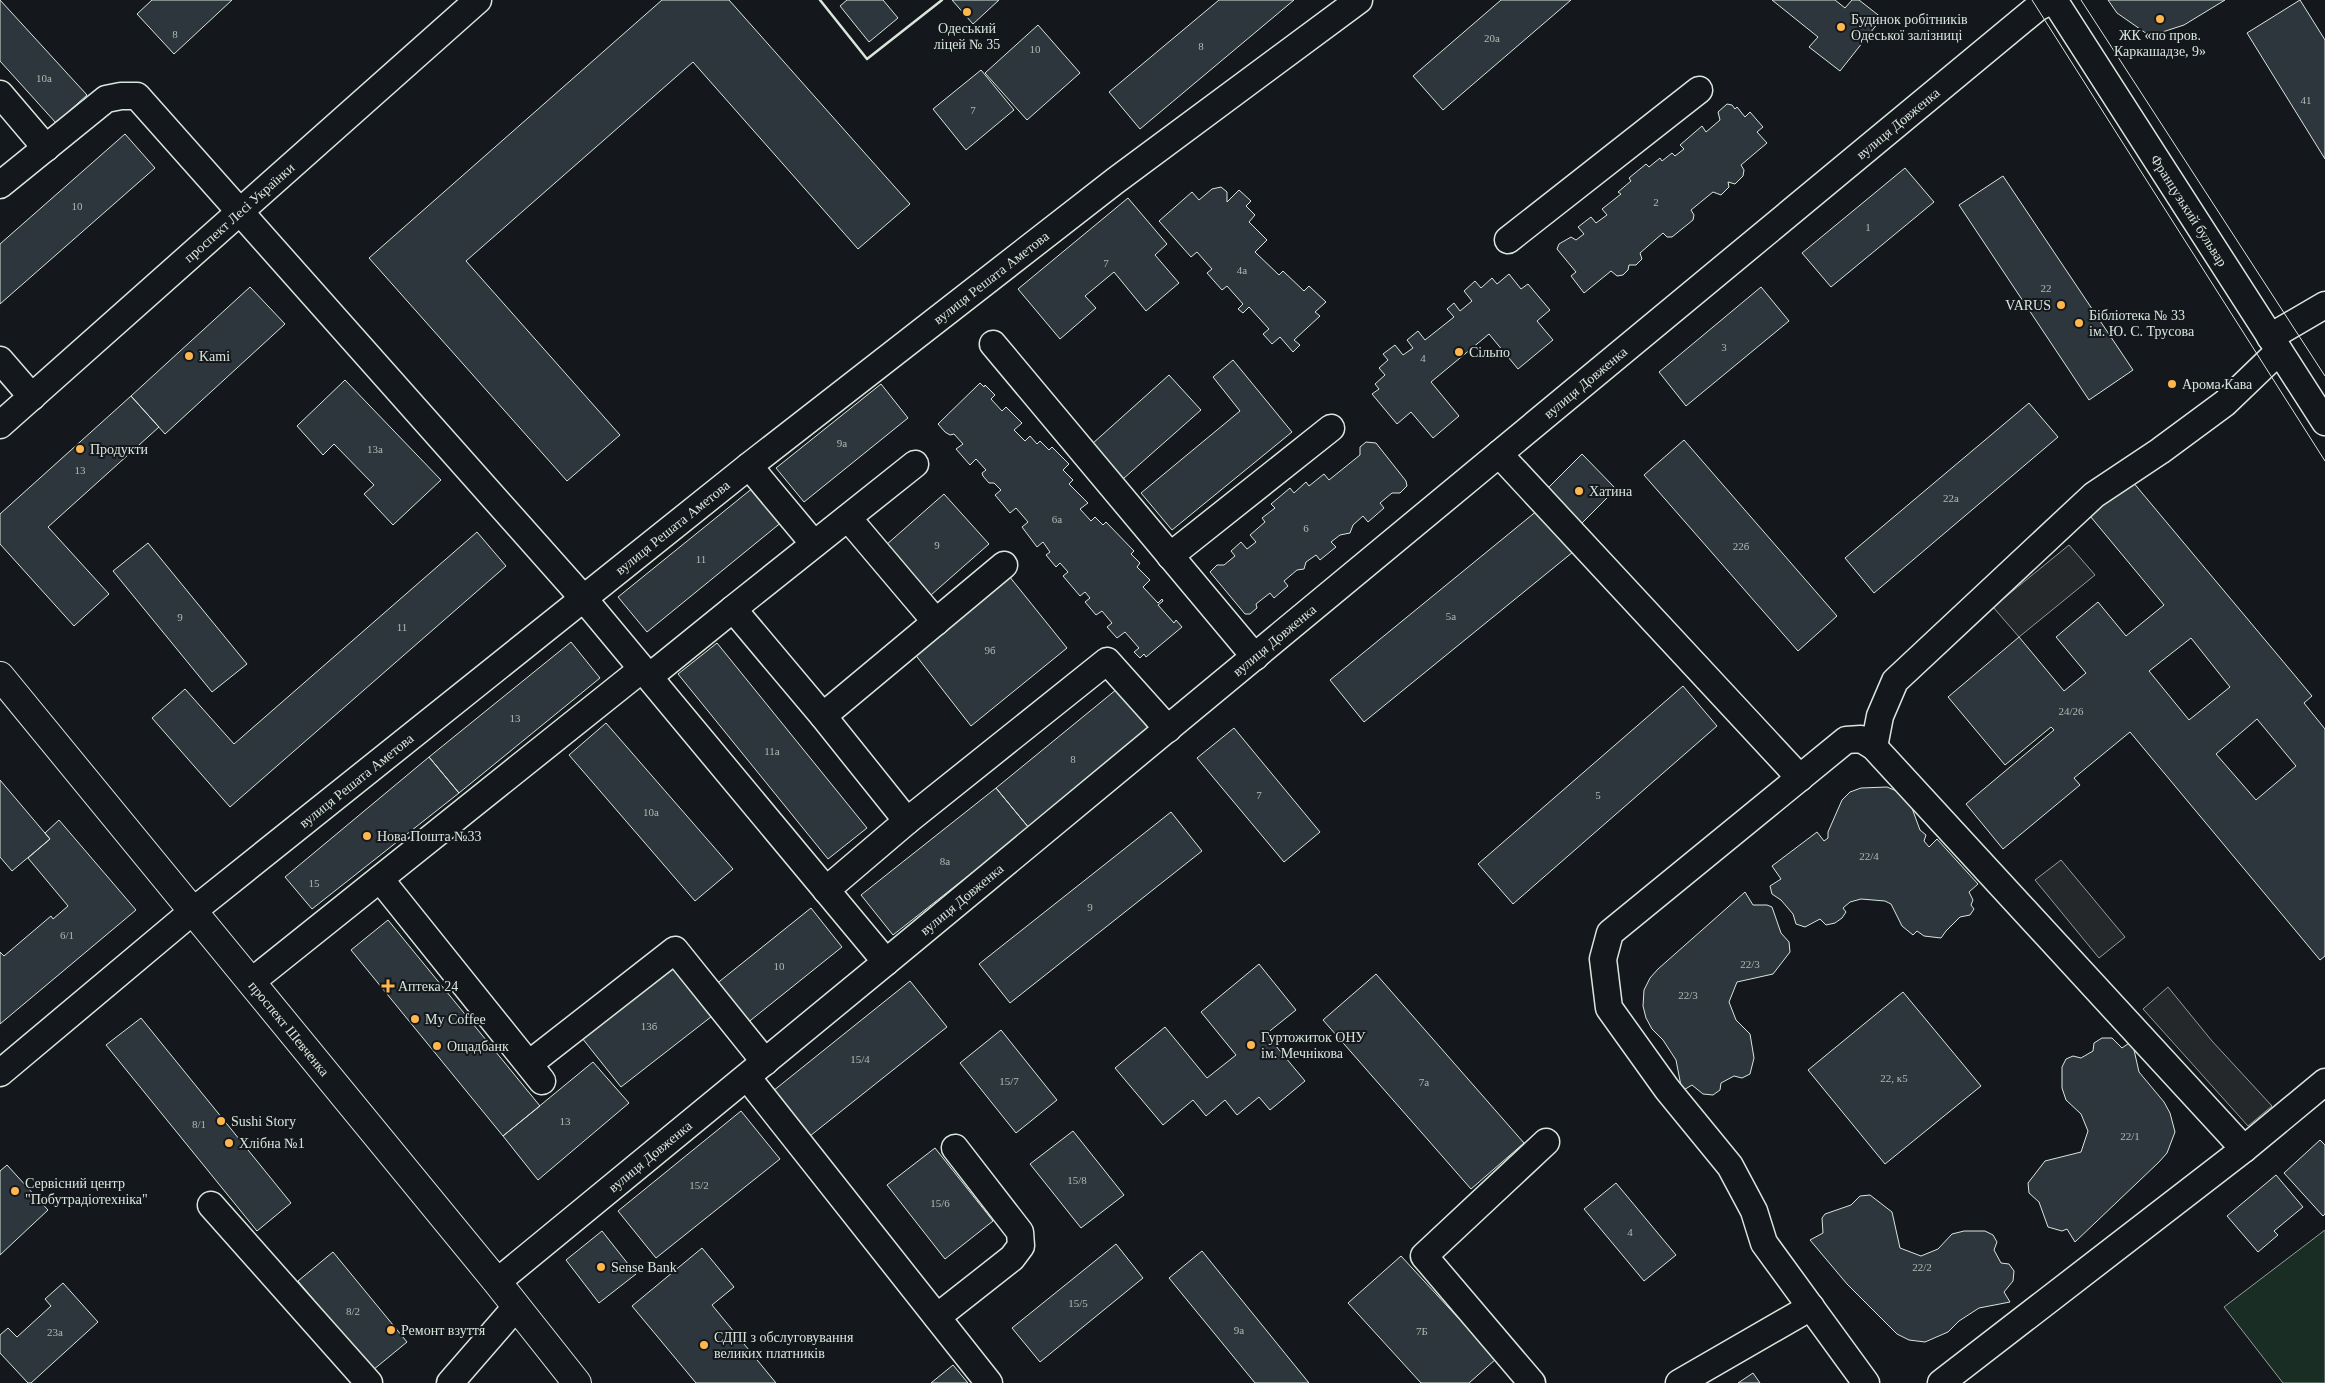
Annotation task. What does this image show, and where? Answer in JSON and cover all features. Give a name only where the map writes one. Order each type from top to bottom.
[{"type":"main road","name":"проспект Шевченка","points":[[0,676],[497,1282],[577,1383]]},
{"type":"street","name":"проспект Лесі Українки","points":[[0,426],[478,0]]},
{"type":"street","name":"вулиця Решата Аметова","points":[[0,1073],[193,911],[749,466],[1115,181],[1359,0]]},
{"type":"street","name":"Французький бульвар","points":[[2053,0],[2325,422]]},
{"type":"street","name":"вулиця Довженка","points":[[497,1282],[1168,729],[2037,8],[2053,0]]},
{"type":"street","points":[[1508,240],[1699,90]]},
{"type":"street","points":[[0,94],[46,148]]},
{"type":"street","points":[[0,184],[106,99],[121,96],[137,96],[584,599],[886,962]]},
{"type":"street","points":[[1874,747],[1880,716],[1895,682],[2094,495],[2160,451],[2225,402],[2275,344],[2325,305]]},
{"type":"street","points":[[993,344],[1255,657]]},
{"type":"street","points":[[0,360],[32,397]]},
{"type":"street","points":[[1170,556],[1331,428]]},
{"type":"street","points":[[1499,454],[1800,778]]},
{"type":"street","points":[[251,982],[645,673],[733,609],[915,464]]},
{"type":"street","points":[[749,466],[814,544]]},
{"type":"street","points":[[848,518],[936,622]]},
{"type":"street","points":[[823,716],[1004,565]]},
{"type":"street","points":[[733,609],[823,716],[907,821]]},
{"type":"street","points":[[826,890],[907,821],[1106,661],[1168,729]]},
{"type":"street","points":[[1866,1383],[1764,1243],[1754,1211],[1730,1166],[1668,1090],[1609,1008],[1603,960],[1610,933],[1846,740],[1861,739],[1874,747],[2244,1149]]},
{"type":"street","points":[[380,879],[535,1072],[675,950],[756,1069],[937,1316],[989,1383]]},
{"type":"street","points":[[1941,1383],[2244,1149],[2325,1082]]},
{"type":"street","points":[[1532,1383],[1424,1256],[1546,1142]]},
{"type":"street","points":[[937,1316],[1012,1258],[1021,1246],[1020,1232],[955,1148]]},
{"type":"street","points":[[211,1205],[369,1383]]},
{"type":"street","points":[[450,1383],[516,1307]]},
{"type":"street","points":[[1679,1383],[1811,1307]]},
{"type":"green space","points":[[2325,1230],[2325,1383],[2283,1383],[2224,1307]]},
{"type":"shaded area","points":[[2069,545],[2095,575],[2019,637],[1993,607]]},
{"type":"shaded area","points":[[2061,860],[2125,937],[2099,958],[2035,880]]},
{"type":"shaded area","points":[[2168,987],[2212,1041],[2272,1106],[2248,1126],[2143,1009]]},
{"type":"building","points":[[0,0],[87,95],[56,123],[0,61]]},
{"type":"building","points":[[152,0],[232,0],[174,54],[137,14]]},
{"type":"building","points":[[662,0],[729,0],[910,204],[858,249],[693,62],[466,261],[620,435],[567,481],[369,258]]},
{"type":"building","points":[[847,0],[883,0],[898,18],[869,42],[840,6]]},
{"type":"building","points":[[952,0],[999,0],[973,24]]},
{"type":"building","points":[[1219,0],[1294,0],[1140,129],[1109,92]]},
{"type":"building","points":[[1501,0],[1571,0],[1443,110],[1413,76]]},
{"type":"building","name":"Будинок робітників Одеської залізниці","points":[[1772,0],[1835,0],[1845,8],[1852,0],[1859,0],[1882,18],[1840,71],[1809,47],[1818,37]]},
{"type":"building","name":"ЖК «по пров. Каркашадзе, 9»","points":[[2108,0],[2225,0],[2184,25],[2150,36],[2117,13]]},
{"type":"building","points":[[2300,0],[2325,40],[2325,159],[2247,33]]},
{"type":"building","points":[[1038,25],[1080,73],[1027,120],[985,73]]},
{"type":"building","points":[[981,70],[1014,110],[966,150],[933,109]]},
{"type":"building","points":[[1727,104],[1732,105],[1735,109],[1737,107],[1745,117],[1750,112],[1763,127],[1757,132],[1767,143],[1741,165],[1744,170],[1743,176],[1735,184],[1728,182],[1729,187],[1721,195],[1713,192],[1691,210],[1694,215],[1693,220],[1672,237],[1667,237],[1663,233],[1640,253],[1642,259],[1636,265],[1629,265],[1628,270],[1623,275],[1617,276],[1611,271],[1584,293],[1571,276],[1576,272],[1557,249],[1559,244],[1571,237],[1576,240],[1584,234],[1578,227],[1591,217],[1596,223],[1607,215],[1602,209],[1621,194],[1618,192],[1631,181],[1629,178],[1646,164],[1649,167],[1660,158],[1662,161],[1672,153],[1675,156],[1684,149],[1680,145],[1702,126],[1706,132],[1720,120],[1718,112]]},
{"type":"building","points":[[125,134],[155,168],[0,304],[0,244]]},
{"type":"building","points":[[1905,168],[1934,202],[1831,287],[1802,253]]},
{"type":"building","points":[[2003,176],[2133,370],[2089,400],[1959,205]]},
{"type":"building","points":[[1221,187],[1227,192],[1227,202],[1239,190],[1251,201],[1246,206],[1255,215],[1249,222],[1267,240],[1255,252],[1279,275],[1283,271],[1304,291],[1309,286],[1326,302],[1315,312],[1320,316],[1294,340],[1300,345],[1293,352],[1280,337],[1272,344],[1263,334],[1269,329],[1249,307],[1243,313],[1238,309],[1243,304],[1227,286],[1222,290],[1207,273],[1212,269],[1197,252],[1191,257],[1159,221],[1192,192],[1199,200],[1212,189]]},
{"type":"building","points":[[1128,198],[1167,244],[1155,255],[1179,283],[1146,311],[1114,272],[1085,296],[1096,308],[1060,339],[1018,289]]},
{"type":"building","points":[[1509,274],[1521,289],[1528,284],[1550,310],[1537,321],[1553,340],[1518,369],[1489,334],[1431,382],[1459,416],[1433,438],[1411,412],[1397,424],[1372,394],[1379,389],[1375,384],[1385,375],[1379,368],[1388,360],[1383,354],[1395,345],[1403,355],[1413,348],[1407,340],[1418,331],[1425,340],[1454,317],[1447,309],[1454,303],[1460,311],[1472,301],[1464,291],[1475,281],[1481,288],[1492,278],[1497,284]]},
{"type":"building","points":[[250,287],[285,324],[165,434],[131,396]]},
{"type":"building","points":[[1761,287],[1789,321],[1686,406],[1659,372]]},
{"type":"building","points":[[1233,360],[1292,432],[1172,530],[1141,493],[1240,411],[1213,377]]},
{"type":"building","points":[[1169,375],[1201,410],[1123,479],[1092,444]]},
{"type":"building","points":[[345,380],[441,480],[393,525],[364,494],[374,485],[334,444],[323,455],[297,426]]},
{"type":"building","points":[[980,383],[984,387],[985,385],[995,395],[991,399],[1002,411],[1006,407],[1022,423],[1014,430],[1025,441],[1030,436],[1037,444],[1040,441],[1049,450],[1052,447],[1069,464],[1063,470],[1073,480],[1069,484],[1088,503],[1080,509],[1091,521],[1095,517],[1103,525],[1106,522],[1134,551],[1131,554],[1140,563],[1137,567],[1150,580],[1143,587],[1158,603],[1162,599],[1163,601],[1158,605],[1174,623],[1176,620],[1182,627],[1146,657],[1144,654],[1140,658],[1134,652],[1139,648],[1125,632],[1117,638],[1107,627],[1112,623],[1102,611],[1096,615],[1085,602],[1090,598],[1085,592],[1080,596],[1063,576],[1068,572],[1060,563],[1056,567],[1046,555],[1050,552],[1043,542],[1037,547],[1022,527],[1028,522],[1016,508],[1010,513],[995,495],[1001,490],[994,483],[989,483],[983,476],[982,473],[986,470],[976,459],[970,465],[956,449],[963,444],[954,434],[950,435],[945,432],[938,424]]},
{"type":"building","points":[[881,384],[908,418],[804,502],[776,468]]},
{"type":"building","points":[[131,396],[159,427],[48,527],[109,594],[74,626],[0,544],[0,514]]},
{"type":"building","points":[[2029,403],[2058,437],[1874,593],[1845,558]]},
{"type":"building","points":[[1684,440],[1837,616],[1798,651],[1644,475]]},
{"type":"building","points":[[1366,442],[1376,443],[1406,481],[1407,486],[1400,493],[1392,493],[1380,503],[1384,508],[1368,522],[1363,516],[1353,525],[1350,533],[1340,535],[1331,542],[1336,547],[1320,560],[1316,555],[1306,562],[1304,569],[1297,570],[1284,581],[1288,586],[1274,598],[1270,593],[1256,604],[1257,608],[1250,614],[1245,614],[1210,572],[1217,565],[1224,565],[1235,556],[1231,551],[1241,542],[1247,549],[1256,542],[1250,535],[1265,522],[1262,518],[1275,508],[1271,504],[1290,488],[1294,493],[1306,482],[1309,486],[1324,474],[1329,480],[1360,455],[1360,447]]},
{"type":"building","name":"Хатина","points":[[1582,454],[1616,489],[1577,528],[1543,493]]},
{"type":"building","points":[[2127,475],[2312,696],[2304,703],[2325,729],[2325,956],[2320,960],[2130,732],[2074,778],[2080,785],[2003,849],[1966,804],[2054,730],[2051,727],[2005,765],[1948,697],[2019,637],[2064,691],[2086,673],[2056,637],[2098,602],[2126,636],[2164,605],[2085,510]],"holes":[[[2191,638],[2230,687],[2189,720],[2149,671]],[[2257,719],[2296,766],[2256,800],[2216,754]]]},
{"type":"building","points":[[754,487],[783,521],[647,632],[618,597]]},
{"type":"building","points":[[944,494],[989,544],[931,595],[886,545]]},
{"type":"building","points":[[1538,510],[1573,552],[1364,722],[1330,680]]},
{"type":"building","points":[[477,532],[506,566],[230,807],[152,718],[185,689],[234,744]]},
{"type":"building","points":[[148,543],[247,664],[212,692],[113,571]]},
{"type":"building","points":[[1009,576],[1067,648],[971,726],[914,653]]},
{"type":"building","points":[[571,642],[600,678],[459,793],[429,757]]},
{"type":"building","points":[[717,643],[867,828],[828,859],[678,674]]},
{"type":"building","points":[[1683,686],[1717,726],[1513,904],[1478,864]]},
{"type":"building","points":[[1117,689],[1149,729],[1029,828],[996,788]]},
{"type":"building","points":[[606,723],[733,869],[695,901],[569,755]]},
{"type":"building","points":[[1234,728],[1320,832],[1284,862],[1197,758]]},
{"type":"building","points":[[429,757],[459,793],[312,909],[285,877]]},
{"type":"building","points":[[0,780],[50,839],[12,871],[0,857]]},
{"type":"building","points":[[1887,787],[1899,792],[1909,800],[1920,830],[1926,835],[1924,841],[1929,847],[1937,839],[1978,884],[1969,892],[1973,900],[1971,905],[1974,909],[1970,915],[1960,917],[1941,938],[1924,936],[1917,931],[1913,935],[1902,926],[1891,904],[1885,901],[1861,899],[1850,902],[1843,908],[1846,912],[1842,918],[1835,923],[1826,925],[1820,919],[1805,927],[1796,924],[1793,914],[1781,900],[1772,894],[1770,886],[1781,879],[1772,866],[1817,832],[1824,841],[1828,838],[1828,832],[1842,800],[1850,792],[1861,788]]},
{"type":"building","points":[[996,788],[1029,828],[893,935],[861,895]]},
{"type":"building","points":[[1171,812],[1202,851],[1010,1003],[979,964]]},
{"type":"building","points":[[59,820],[136,910],[0,1024],[0,952],[4,956],[51,916],[53,919],[68,906],[28,858],[50,839],[45,833]]},
{"type":"building","points":[[1745,892],[1753,905],[1772,907],[1781,933],[1789,942],[1790,952],[1773,974],[1737,982],[1729,1002],[1736,1020],[1750,1034],[1754,1058],[1750,1074],[1742,1078],[1734,1076],[1721,1083],[1720,1090],[1713,1095],[1703,1094],[1692,1085],[1682,1091],[1676,1060],[1663,1040],[1652,1029],[1646,1018],[1643,1006],[1644,990],[1650,978],[1658,969]]},
{"type":"building","points":[[811,908],[842,947],[746,1024],[715,985]]},
{"type":"building","points":[[388,920],[540,1106],[503,1136],[351,950]]},
{"type":"building","points":[[677,963],[716,1013],[621,1087],[582,1038]]},
{"type":"building","name":"Гуртожиток ОНУ ім. Мечнікова","points":[[1259,964],[1296,1010],[1266,1034],[1305,1081],[1270,1110],[1259,1097],[1237,1115],[1225,1100],[1206,1116],[1193,1100],[1163,1125],[1115,1068],[1165,1027],[1207,1078],[1236,1055],[1201,1012]]},
{"type":"building","points":[[1376,974],[1524,1143],[1471,1189],[1323,1020]]},
{"type":"building","points":[[910,981],[947,1027],[810,1136],[773,1091]]},
{"type":"building","points":[[1903,992],[1981,1086],[1885,1164],[1808,1070]]},
{"type":"building","points":[[141,1018],[291,1203],[257,1231],[106,1045]]},
{"type":"building","points":[[1001,1030],[1057,1100],[1016,1133],[960,1063]]},
{"type":"building","points":[[2102,1038],[2112,1038],[2122,1048],[2132,1041],[2139,1072],[2164,1102],[2170,1113],[2175,1132],[2167,1153],[2159,1162],[2075,1242],[2067,1229],[2062,1231],[2048,1227],[2039,1202],[2029,1193],[2028,1183],[2045,1161],[2081,1152],[2088,1131],[2081,1114],[2066,1100],[2062,1088],[2062,1067],[2066,1059],[2073,1056],[2081,1058],[2093,1051],[2094,1043]]},
{"type":"building","points":[[593,1062],[629,1103],[538,1180],[503,1136]]},
{"type":"building","points":[[741,1111],[780,1159],[656,1258],[618,1211]]},
{"type":"building","points":[[1073,1131],[1124,1195],[1081,1228],[1030,1164]]},
{"type":"building","points":[[2320,1140],[2325,1145],[2325,1214],[2323,1216],[2284,1173]]},
{"type":"building","points":[[935,1148],[993,1221],[945,1259],[887,1185]]},
{"type":"building","name":"Сервісний центр \"Побутрадіотехніка\"","points":[[7,1165],[48,1210],[0,1255],[0,1171]]},
{"type":"building","points":[[2276,1175],[2303,1207],[2274,1231],[2278,1235],[2258,1252],[2227,1216]]},
{"type":"building","points":[[1616,1183],[1676,1255],[1644,1281],[1584,1209]]},
{"type":"building","points":[[1870,1195],[1892,1212],[1900,1248],[1921,1256],[1938,1249],[1952,1234],[1964,1231],[1985,1231],[1993,1235],[1997,1242],[1994,1250],[2001,1263],[2009,1264],[2014,1271],[2013,1281],[2004,1292],[2010,1302],[1979,1308],[1959,1321],[1948,1332],[1925,1342],[1909,1340],[1897,1334],[1847,1284],[1810,1240],[1823,1233],[1822,1218],[1825,1214],[1851,1205],[1860,1196]]},
{"type":"building","name":"Sense Bank","points":[[602,1231],[636,1274],[599,1303],[566,1260]]},
{"type":"building","points":[[1116,1244],[1143,1278],[1040,1362],[1012,1328]]},
{"type":"building","name":"СДПІ з обслуговування великих платників","points":[[702,1248],[734,1287],[712,1305],[776,1383],[696,1383],[632,1306]]},
{"type":"building","points":[[1202,1251],[1309,1383],[1255,1383],[1169,1278]]},
{"type":"building","points":[[333,1252],[407,1342],[373,1370],[298,1281]]},
{"type":"building","points":[[1401,1256],[1496,1359],[1469,1383],[1421,1383],[1348,1303]]},
{"type":"building","points":[[63,1283],[98,1322],[31,1383],[28,1383],[0,1353],[0,1335],[8,1328],[17,1337],[51,1306],[45,1299]]},
{"type":"building","points":[[953,1365],[968,1383],[931,1383]]},
{"type":"building","points":[[1753,1373],[1760,1383],[1738,1383]]},
{"type":"tram line","points":[[2032,0],[2325,461]]},
{"type":"tram line","points":[[2081,0],[2325,376]]},
{"type":"wall","points":[[820,0],[867,59],[942,0]]},
{"type":"place","name":"Одеський ліцей № 35","points":[[967,12]]},
{"type":"place","name":"ЖК «по пров. Каркашадзе, 9»","points":[[2160,19]]},
{"type":"place","name":"Будинок робітників Одеської залізниці","points":[[1841,27]]},
{"type":"place","name":"VARUS","points":[[2061,305]]},
{"type":"place","name":"Бібліотека № 33 ім. Ю. С. Трусова","points":[[2079,323]]},
{"type":"place","name":"Сільпо","points":[[1459,352]]},
{"type":"place","name":"Kami","points":[[189,356]]},
{"type":"place","name":"Арома Кава","points":[[2172,384]]},
{"type":"place","name":"Продукти","points":[[80,449]]},
{"type":"place","name":"Хатина","points":[[1579,491]]},
{"type":"place","name":"Нова Пошта №33","points":[[367,836]]},
{"type":"place","name":"Аптека 24","points":[[388,986]]},
{"type":"place","name":"My Coffee","points":[[415,1019]]},
{"type":"place","name":"Гуртожиток ОНУ ім. Мечнікова","points":[[1251,1045]]},
{"type":"place","name":"Ощадбанк","points":[[437,1046]]},
{"type":"place","name":"Sushi Story","points":[[221,1121]]},
{"type":"place","name":"Хлібна №1","points":[[229,1143]]},
{"type":"place","name":"Сервісний центр \"Побутрадіотехніка\"","points":[[15,1191]]},
{"type":"place","name":"Sense Bank","points":[[601,1267]]},
{"type":"place","name":"Ремонт взуття","points":[[391,1330]]},
{"type":"place","name":"СДПІ з обслуговування великих платників","points":[[704,1345]]}]
